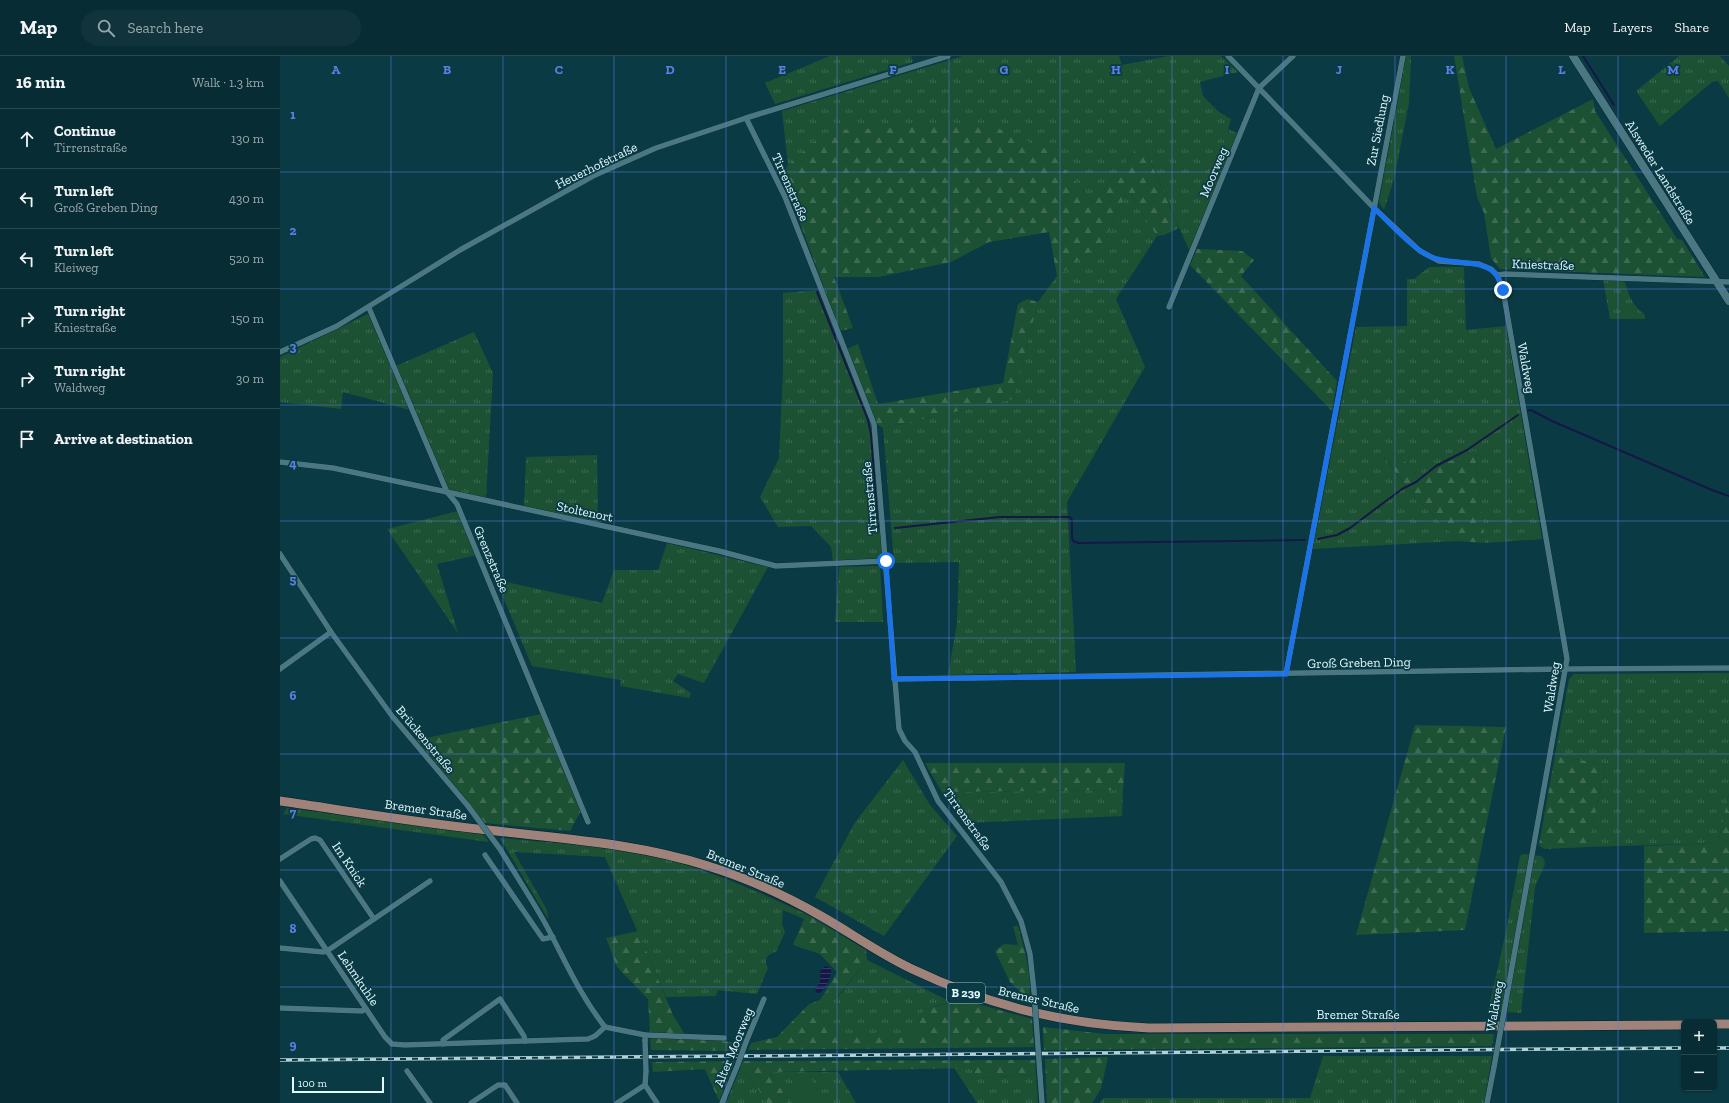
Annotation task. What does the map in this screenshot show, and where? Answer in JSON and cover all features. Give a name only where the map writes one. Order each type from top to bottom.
[{"type":"main road","name":"Bremer Straße","points":[[280,801],[486,830],[622,845],[670,854],[711,867],[791,900],[910,968],[961,991],[1010,1007],[1076,1022],[1149,1028],[1681,1025]]},
{"type":"main road","points":[[1717,1024],[1729,1024]]},
{"type":"street","name":"Heuerhofstraße","points":[[280,352],[337,326],[369,308],[410,280],[460,250],[593,176],[656,148],[746,118],[948,56]]},
{"type":"street","name":"Kniestraße","points":[[1228,56],[1374,208],[1420,251],[1429,257],[1449,262],[1479,264],[1491,269],[1497,275],[1513,274],[1729,282]]},
{"type":"street","name":"Moorweg","points":[[1168,306],[1259,88],[1293,56]]},
{"type":"street","name":"Zur Siedlung","points":[[1286,674],[1403,56]]},
{"type":"street","name":"Alsweder Landstraße","points":[[1573,56],[1729,301]]},
{"type":"street","name":"Tirrenstraße","points":[[746,118],[785,197],[874,424],[886,561],[898,729],[900,734],[915,752],[938,801],[1001,882],[1021,921],[1030,954],[1042,1103]]},
{"type":"street","name":"Waldweg","points":[[1487,1103],[1567,659],[1503,290],[1497,275]]},
{"type":"street","name":"Grenzstraße","points":[[369,308],[446,492],[457,504],[588,822]]},
{"type":"street","name":"Stoltenort","points":[[280,462],[333,468],[719,551],[776,566],[886,561]]},
{"type":"street","name":"Brückenstraße","points":[[280,554],[331,632],[392,716],[468,806],[500,849],[552,938],[577,986],[605,1027]]},
{"type":"street","points":[[280,669],[331,632]]},
{"type":"street","name":"Groß Greben Ding","points":[[894,679],[1729,668]]},
{"type":"street","name":"Im Knick","points":[[280,859],[311,838],[320,840],[374,919]]},
{"type":"street","points":[[485,855],[543,939],[552,938]]},
{"type":"street","name":"Lehmkuhle","points":[[280,881],[385,1037],[392,1044],[405,1045],[588,1039],[595,1036],[605,1027]]},
{"type":"street","points":[[280,948],[323,952],[328,951],[430,881]]},
{"type":"street","points":[[443,1044],[443,1040],[500,999],[524,1036],[525,1041]]},
{"type":"street","name":"Alter Moorweg","points":[[722,1103],[764,999]]},
{"type":"street","points":[[280,1008],[362,1011],[366,1008]]},
{"type":"street","points":[[605,1027],[645,1038],[724,1038]]},
{"type":"street","points":[[645,1038],[645,1085],[657,1103]]},
{"type":"street","points":[[408,1071],[430,1103]]},
{"type":"street","points":[[471,1103],[498,1085],[505,1085],[517,1103]]},
{"type":"street","points":[[617,1103],[645,1085]]},
{"type":"green space","points":[[830,56],[911,56],[913,62],[775,104],[765,83]]},
{"type":"green space","points":[[963,56],[1119,56],[1122,65],[1169,56],[1221,56],[1238,72],[1200,82],[1203,96],[1219,112],[1231,119],[1228,129],[1239,134],[1189,250],[1142,142],[1093,203],[1050,151],[821,136],[788,165],[782,111]]},
{"type":"green space","points":[[1406,56],[1411,56],[1409,103],[1394,179],[1384,210],[1379,202]]},
{"type":"green space","points":[[1454,56],[1462,56],[1469,88],[1496,149],[1593,99],[1595,111],[1677,239],[1682,240],[1705,277],[1500,269],[1491,258],[1484,213],[1477,197]]},
{"type":"green space","points":[[1679,56],[1720,56],[1729,66],[1729,98],[1718,81],[1712,82],[1660,126],[1636,91]]},
{"type":"green space","points":[[988,124],[1050,151],[1093,203],[1142,142],[1179,228],[1164,235],[1157,236],[1127,190],[1104,242],[1057,276],[1049,232],[989,242],[951,262],[879,277],[834,277],[853,328],[840,331],[782,174],[788,165],[821,136],[836,130]]},
{"type":"green space","points":[[1127,190],[1157,236],[1116,299],[1145,367],[1067,502],[1076,672],[948,675],[957,623],[959,562],[894,563],[883,428],[1013,399],[1038,302],[1057,276],[1104,242]]},
{"type":"green space","points":[[1197,249],[1242,251],[1254,260],[1241,276],[1337,381],[1332,411],[1190,265]]},
{"type":"green space","points":[[1429,267],[1464,267],[1466,330],[1506,326],[1542,539],[1485,543],[1475,450],[1432,469],[1418,478],[1402,458],[1389,452],[1384,457],[1408,489],[1458,541],[1313,549],[1356,327],[1407,326],[1407,279],[1414,279]]},
{"type":"green space","points":[[1603,279],[1624,280],[1632,299],[1645,315],[1645,319],[1610,319]]},
{"type":"green space","points":[[817,290],[871,424],[883,558],[833,561],[831,547],[811,526],[778,527],[760,497],[779,458],[783,373],[783,293]]},
{"type":"green space","points":[[1027,299],[1038,302],[1013,399],[883,428],[877,424],[847,349],[858,344],[878,404],[1003,383],[1018,304]]},
{"type":"green space","points":[[368,314],[410,410],[343,392],[341,409],[280,402],[280,357]]},
{"type":"green space","points":[[474,332],[493,373],[486,498],[448,490],[396,366]]},
{"type":"green space","points":[[1475,450],[1485,543],[1458,541],[1408,489],[1384,456],[1389,452],[1402,458],[1418,478],[1432,469]]},
{"type":"green space","points":[[597,455],[598,524],[524,507],[526,457]]},
{"type":"green space","points":[[458,511],[477,555],[437,564],[458,633],[387,529]]},
{"type":"green space","points":[[667,543],[768,567],[704,683],[678,674],[673,681],[691,693],[689,698],[620,686],[621,680],[532,666],[496,580],[602,603],[614,570],[658,570]]},
{"type":"green space","points":[[880,566],[883,622],[835,622],[839,567]]},
{"type":"green space","points":[[1729,673],[1729,794],[1718,843],[1587,847],[1606,765],[1555,755],[1569,679],[1574,674]]},
{"type":"green space","points":[[541,714],[581,811],[570,831],[485,823],[417,740]]},
{"type":"green space","points":[[1415,725],[1506,727],[1465,930],[1356,935]]},
{"type":"green space","points":[[1555,755],[1606,765],[1587,847],[1544,849],[1539,845]]},
{"type":"green space","points":[[903,760],[930,805],[957,836],[884,936],[815,897],[854,824]]},
{"type":"green space","points":[[925,763],[1125,763],[1123,790],[942,792]]},
{"type":"green space","points":[[1123,790],[1122,816],[965,823],[942,792]]},
{"type":"green space","points":[[1729,794],[1729,931],[1644,933],[1644,846],[1718,843]]},
{"type":"green space","points":[[287,808],[483,834],[489,842],[283,814]]},
{"type":"green space","points":[[500,838],[606,848],[645,854],[716,875],[806,914],[804,919],[783,910],[782,924],[785,932],[776,952],[767,957],[766,962],[768,968],[757,994],[718,990],[716,996],[666,997],[605,857],[514,852],[547,910],[548,919]]},
{"type":"green space","points":[[1523,854],[1541,856],[1544,859],[1545,864],[1535,887],[1521,1013],[1488,1011],[1507,927],[1520,856]]},
{"type":"green space","points":[[806,914],[866,950],[867,960],[837,997],[832,981],[837,972],[820,954],[793,945]]},
{"type":"green space","points":[[1013,926],[1018,926],[1029,972],[1029,1000],[1010,982],[995,951],[1004,944],[1018,945]]},
{"type":"green space","points":[[638,931],[673,1015],[687,1038],[743,1043],[739,1051],[651,1050],[648,999],[617,967],[606,938]]},
{"type":"green space","points":[[867,960],[951,1002],[925,1009],[918,1022],[918,1036],[838,1036],[809,1004],[820,1000],[832,981],[838,997]]},
{"type":"green space","points":[[963,1000],[1032,1019],[1034,1047],[748,1050],[751,1043],[777,1037],[809,1004],[838,1036],[918,1036],[918,1022],[925,1009]]},
{"type":"green space","points":[[1043,1027],[1105,1034],[1494,1034],[1492,1046],[1044,1050]]},
{"type":"green space","points":[[1323,1056],[1492,1056],[1484,1103],[1100,1103],[1103,1098],[1310,1098]]},
{"type":"green space","points":[[1108,1057],[1101,1089],[1092,1103],[1047,1103],[1045,1059]]},
{"type":"green space","points":[[1035,1060],[1036,1075],[977,1078],[971,1068],[770,1072],[790,1103],[767,1103],[747,1072],[738,1074],[743,1061]]},
{"type":"green space","points":[[735,1061],[719,1101],[705,1069],[653,1072],[652,1062]]},
{"type":"green space","points":[[954,1068],[971,1068],[978,1078],[1036,1075],[1038,1103],[977,1103]]},
{"type":"green space","points":[[747,1072],[767,1103],[726,1103],[738,1074]]},
{"type":"green space","points":[[770,1072],[838,1072],[856,1103],[790,1103]]},
{"type":"green space","points":[[811,1079],[827,1103],[792,1103],[787,1095]]},
{"type":"shaded area","points":[[825,966],[831,968],[831,975],[826,986],[818,994],[815,990],[820,981],[820,971]]},
{"type":"waterway","points":[[1583,56],[1614,105]]},
{"type":"waterway","points":[[817,292],[868,420],[871,434],[878,529]]},
{"type":"waterway","points":[[1526,411],[1531,410],[1552,421],[1729,496]]},
{"type":"waterway","points":[[1318,539],[1337,535],[1350,528],[1402,489],[1416,482],[1436,466],[1467,450],[1518,415]]},
{"type":"waterway","points":[[895,528],[1000,517],[1070,517],[1072,520],[1072,538],[1073,541],[1078,543],[1305,540]]},
{"type":"railway","points":[[280,1060],[1681,1048]]},
{"type":"railway","points":[[1717,1048],[1729,1048]]},
{"type":"route","points":[[886,561],[894,679],[1286,674],[1374,208],[1420,251],[1429,257],[1449,262],[1479,264],[1491,269],[1497,275],[1503,290]]}]
